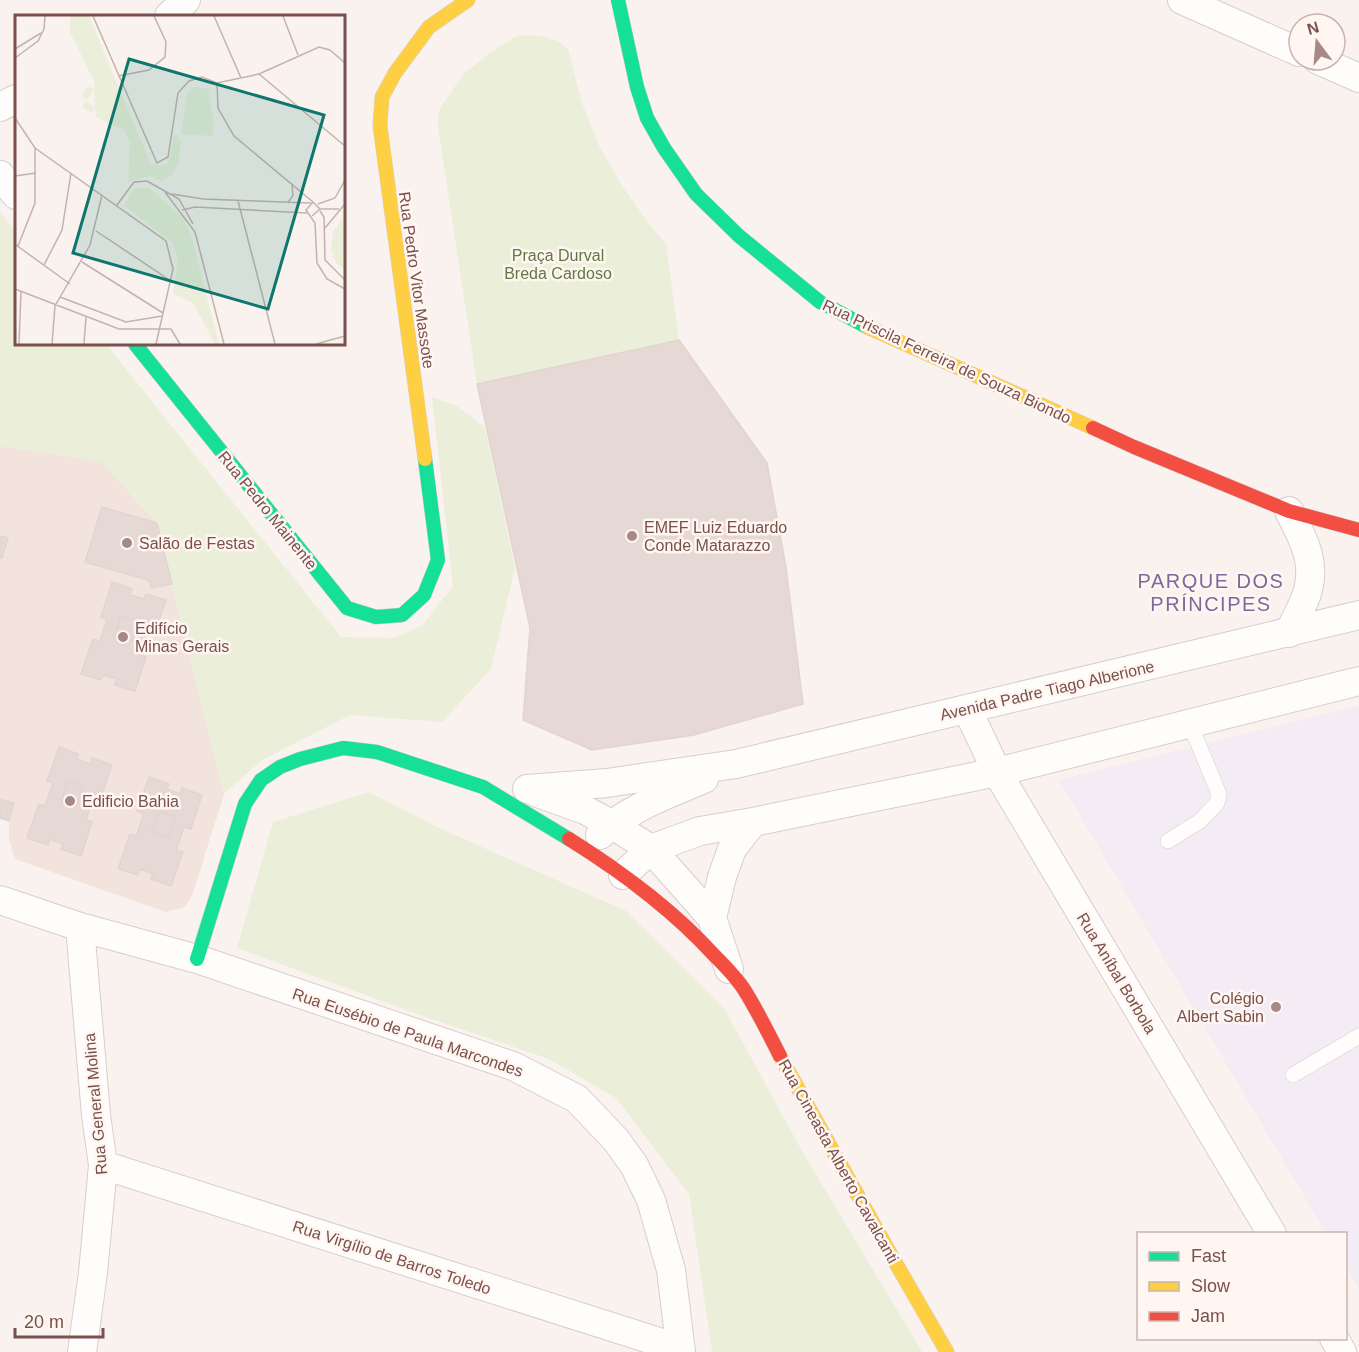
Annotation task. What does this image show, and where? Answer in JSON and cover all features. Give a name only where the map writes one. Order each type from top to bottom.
[{"type":"street","points":[[171,15],[186,0]]},
{"type":"street","name":"Rua Pedro Vitor Massote","points":[[424,595],[438,560],[380,126],[382,97],[395,73],[429,27],[468,0]]},
{"type":"street","name":"Rua Priscila Ferreira de Souza Biondo","points":[[618,0],[637,87],[647,117],[663,148],[696,194],[731,229],[819,302],[866,327],[1134,447],[1288,511],[1359,530]]},
{"type":"street","points":[[1182,0],[1287,47]]},
{"type":"street","points":[[0,107],[15,100]]},
{"type":"street","points":[[0,175],[15,194]]},
{"type":"street","name":"Rua Pedro Mainente","points":[[136,345],[346,608],[376,617],[402,615],[424,595]]},
{"type":"street","points":[[1288,511],[1305,542],[1310,571],[1308,591],[1289,633]]},
{"type":"street","name":"Avenida Padre Tiago Alberione","points":[[527,789],[607,783],[736,764],[1359,615]]},
{"type":"street","points":[[623,875],[651,849],[700,831],[998,772],[1359,681]]},
{"type":"street","name":"Rua Aníbal Borbola","points":[[967,709],[998,772],[1271,1232]]},
{"type":"street","name":"Rua Cineasta Alberto Cavalcanti","points":[[197,959],[245,804],[261,780],[280,767],[300,759],[343,748],[360,749],[377,752],[483,788],[585,849],[623,875],[674,915],[729,971],[744,990],[891,1256],[947,1352]]},
{"type":"street","name":"Avenida Padre Tiago Alberione","points":[[585,849],[611,824],[649,803],[736,764]]},
{"type":"street","name":"Rua Cineasta Alberto Cavalcanti","points":[[483,788],[527,789],[585,810],[651,849],[712,918],[729,971]]},
{"type":"street","points":[[712,918],[722,877],[732,849],[753,822]]},
{"type":"street","name":"Rua Eusébio de Paula Marcondes","points":[[0,900],[80,927],[197,959],[513,1066],[577,1099],[616,1140],[634,1165],[651,1200],[671,1270],[681,1351]]},
{"type":"street","name":"Rua General Molina","points":[[80,927],[96,1115],[103,1165],[93,1273],[82,1352]]},
{"type":"street","name":"Rua Virgílio de Barros Toledo","points":[[103,1165],[681,1351]]},
{"type":"lane","points":[[1168,841],[1200,821],[1217,803],[1219,794],[1190,724]]},
{"type":"lane","points":[[1293,1075],[1359,1036]]},
{"type":"shaded area","points":[[0,446],[101,461],[157,523],[224,794],[192,896],[185,907],[166,912],[15,859],[9,840],[9,821],[0,818]]},
{"type":"shaded area","name":"Colégio Albert Sabin","points":[[1359,706],[1359,1289],[1347,1268],[1347,1232],[1325,1232],[1059,780]]},
{"type":"green space","name":"Praça Durval Breda Cardoso","points":[[543,36],[558,41],[568,49],[582,103],[598,144],[622,186],[666,244],[679,340],[477,384],[438,127],[438,114],[441,106],[464,74],[488,54],[515,37]]},
{"type":"green space","points":[[0,211],[15,231],[15,345],[107,345],[341,637],[393,638],[422,626],[453,586],[432,397],[457,406],[485,428],[515,568],[491,669],[442,722],[350,715],[262,760],[224,794],[157,523],[101,461],[0,446]]},
{"type":"green space","points":[[369,792],[437,827],[626,911],[724,1008],[802,1151],[922,1352],[712,1352],[689,1194],[616,1098],[549,1059],[237,948],[273,822]]},
{"type":"building","name":"EMEF Luiz Eduardo Conde Matarazzo","points":[[679,340],[767,463],[786,567],[803,704],[694,735],[592,750],[523,720],[530,628],[477,384]]},
{"type":"building","name":"Salão de Festas","points":[[102,507],[157,523],[172,584],[152,588],[148,580],[85,562]]},
{"type":"building","points":[[0,536],[8,538],[2,558],[0,558]]},
{"type":"building","name":"Edifício Minas Gerais","points":[[112,582],[132,589],[130,595],[144,599],[146,594],[166,600],[154,634],[147,632],[140,655],[146,657],[135,691],[114,685],[117,679],[103,675],[101,680],[81,674],[93,639],[100,641],[107,619],[101,617]]},
{"type":"building","points":[[121,616],[138,621],[131,642],[115,637]]},
{"type":"building","name":"Edificio Bahia","points":[[59,747],[78,754],[77,759],[90,764],[92,758],[112,765],[100,799],[93,797],[86,820],[92,822],[81,856],[61,849],[63,844],[49,839],[48,845],[27,838],[39,804],[45,806],[53,783],[47,781]]},
{"type":"building","points":[[149,777],[169,784],[167,789],[180,794],[182,788],[202,795],[191,829],[184,827],[176,850],[183,852],[171,886],[151,879],[153,874],[140,869],[138,875],[118,869],[130,834],[136,836],[144,814],[137,811]]},
{"type":"building","points":[[68,781],[84,786],[77,806],[61,801]]},
{"type":"building","points":[[0,799],[14,803],[9,821],[0,818]]},
{"type":"building","points":[[159,811],[175,816],[168,837],[151,831]]},
{"type":"traffic: fast","points":[[618,0],[637,87],[647,118],[664,148],[696,194],[739,236],[820,302],[867,327]]},
{"type":"traffic: fast","points":[[136,345],[347,608],[376,617],[402,615],[424,595],[438,560],[425,459]]},
{"type":"traffic: fast","points":[[197,959],[245,804],[261,780],[280,767],[300,759],[343,748],[377,752],[483,787],[569,839]]},
{"type":"traffic: slow","points":[[425,459],[380,126],[382,97],[395,73],[429,27],[468,0]]},
{"type":"traffic: slow","points":[[867,327],[1093,428]]},
{"type":"traffic: slow","points":[[780,1056],[947,1352]]},
{"type":"traffic: jam","points":[[1093,428],[1289,511],[1359,530]]},
{"type":"traffic: jam","points":[[569,839],[646,893],[699,939],[742,986],[780,1056]]},
{"type":"place","name":"EMEF Luiz Eduardo Conde Matarazzo","points":[[632,536]]},
{"type":"place","name":"Salão de Festas","points":[[127,543]]},
{"type":"place","name":"Edifício Minas Gerais","points":[[123,637]]},
{"type":"place","name":"Edificio Bahia","points":[[70,801]]},
{"type":"place","name":"Colégio Albert Sabin","points":[[1276,1007]]},
{"type":"district","name":"PARQUE DOS PRÍNCIPES","points":[[1211,592]]}]
